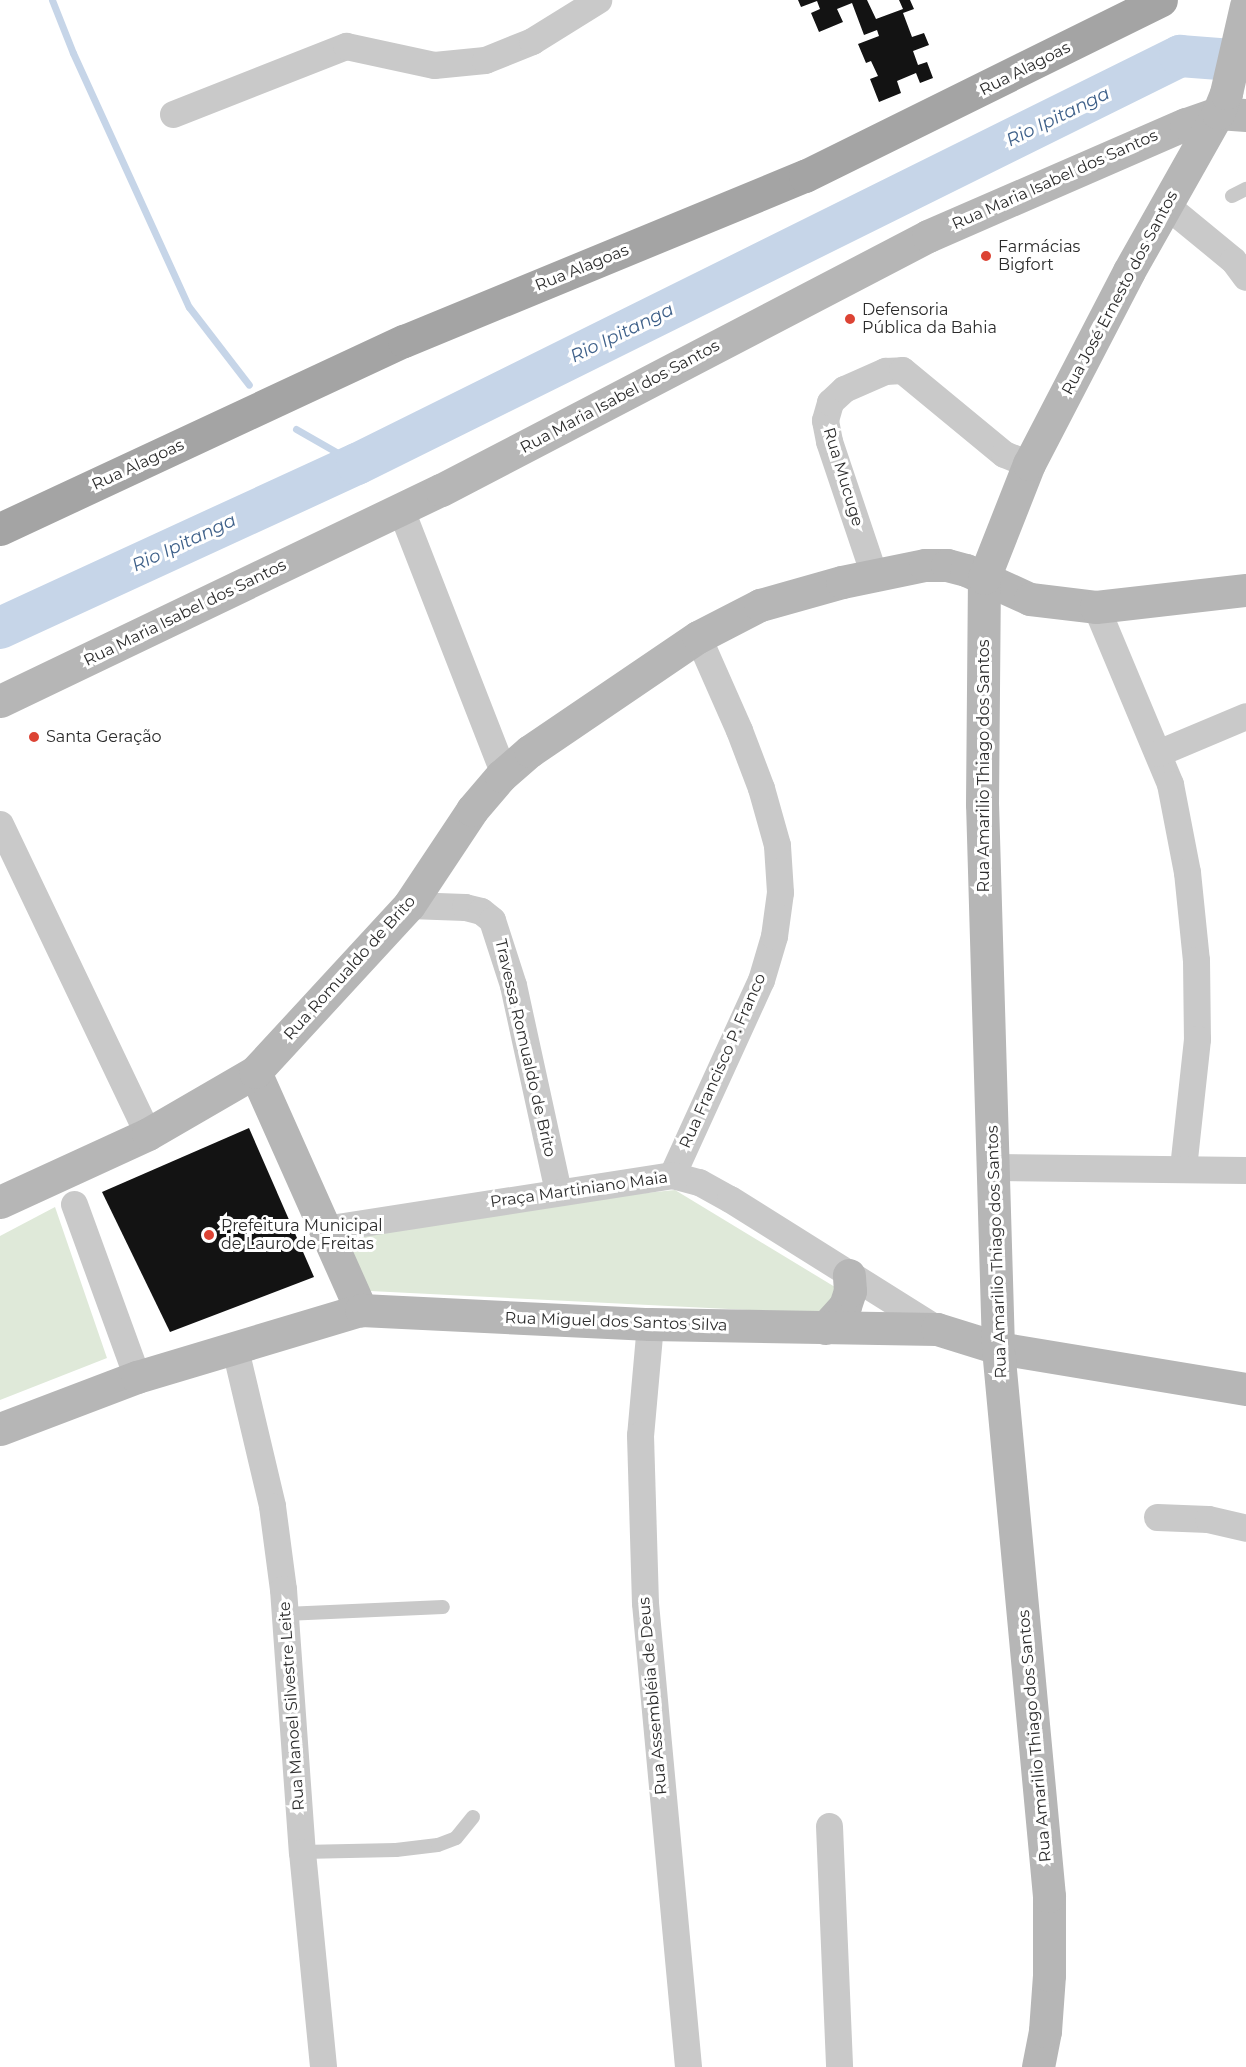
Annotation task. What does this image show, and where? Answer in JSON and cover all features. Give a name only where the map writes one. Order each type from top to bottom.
[{"type":"main road","name":"Rua Alagoas","points":[[0,529],[404,341],[805,176],[1161,0]]},
{"type":"main road","name":"Rua José Ernesto dos Santos","points":[[984,578],[1029,464],[1129,271],[1166,206],[1230,107],[1245,8]]},
{"type":"main road","name":"Rua Maria Isabel dos Santos","points":[[0,701],[401,510],[928,236],[1161,133],[1230,107]]},
{"type":"main road","name":"Rua Romualdo de Brito","points":[[0,1202],[148,1134],[255,1072],[409,905],[472,810],[504,774],[530,751],[698,637],[760,605],[905,567],[947,565],[966,570],[1030,599],[1096,607],[1246,590]]},
{"type":"main road","name":"Rua Amarilio Thiago dos Santos","points":[[984,578],[982,804],[998,1348],[1049,1896],[1049,1975],[1045,2031],[1038,2067]]},
{"type":"main road","points":[[255,1072],[361,1310]]},
{"type":"main road","points":[[825,1328],[845,1306],[850,1291],[849,1275]]},
{"type":"main road","name":"Rua Miguel dos Santos Silva","points":[[0,1429],[137,1377],[361,1310],[650,1324],[937,1329],[998,1348],[1246,1389]]},
{"type":"street","points":[[173,114],[346,46],[434,65],[485,60],[532,41],[598,0]]},
{"type":"street","points":[[1166,206],[1233,260],[1246,278]]},
{"type":"street","name":"Rua Mucuge","points":[[874,575],[825,420],[830,402],[844,389],[885,371],[902,370],[1004,454],[1029,464]]},
{"type":"street","points":[[401,510],[504,774]]},
{"type":"street","points":[[1096,607],[1170,784],[1187,872],[1196,960],[1197,1039],[1183,1168]]},
{"type":"street","name":"Rua Francisco P. Franco","points":[[672,1175],[760,980],[774,936],[780,892],[777,845],[761,788],[739,730],[698,637]]},
{"type":"street","points":[[1158,753],[1246,716]]},
{"type":"street","points":[[0,824],[148,1134]]},
{"type":"street","name":"Travessa Romualdo de Brito","points":[[409,905],[465,907],[481,911],[492,920],[513,985],[558,1192]]},
{"type":"street","points":[[994,1167],[1246,1170]]},
{"type":"street","name":"Praça Martiniano Maia","points":[[324,1229],[672,1175],[699,1182],[730,1199],[937,1329]]},
{"type":"street","points":[[74,1204],[137,1377]]},
{"type":"street","name":"Rua Assembléia de Deus","points":[[650,1324],[640,1435],[644,1592],[687,2067]]},
{"type":"street","name":"Rua Manoel Silvestre Leite","points":[[235,1349],[272,1506],[285,1614],[302,1852],[323,2067]]},
{"type":"street","points":[[1157,1517],[1208,1519],[1246,1528]]},
{"type":"street","points":[[829,1826],[839,2067]]},
{"type":"street","points":[[1045,2031],[1048,2067]]},
{"type":"lane","points":[[1232,196],[1246,189]]},
{"type":"lane","points":[[285,1614],[443,1607]]},
{"type":"lane","points":[[302,1852],[396,1850],[438,1845],[456,1838],[473,1817]]},
{"type":"green space","points":[[675,1190],[835,1287],[830,1314],[370,1291],[339,1224]]},
{"type":"green space","points":[[55,1207],[107,1358],[0,1400],[0,1236]]},
{"type":"building","points":[[798,0],[867,0],[876,19],[903,9],[899,0],[910,0],[914,9],[903,13],[912,37],[924,33],[929,45],[913,51],[918,65],[927,62],[933,78],[920,83],[916,73],[897,81],[901,93],[879,102],[870,79],[878,76],[871,61],[866,63],[858,44],[879,36],[877,30],[864,35],[852,3],[837,9],[843,22],[819,32],[811,13],[820,9],[817,1],[801,7]]},
{"type":"building","name":"Prefeitura Municipal de Lauro de Freitas","points":[[249,1128],[314,1277],[170,1332],[102,1192]]},
{"type":"waterway","points":[[52,0],[73,53],[189,307],[249,385]]},
{"type":"waterway","name":"Rio Ipitanga","points":[[0,628],[357,464],[1180,56],[1246,61]]},
{"type":"waterway","points":[[296,429],[357,464]]},
{"type":"place","name":"Farmácias Bigfort","points":[[986,256]]},
{"type":"place","name":"Defensoria Pública da Bahia","points":[[850,319]]},
{"type":"place","name":"Santa Geração","points":[[34,737]]},
{"type":"place","name":"Prefeitura Municipal de Lauro de Freitas","points":[[209,1235]]}]
